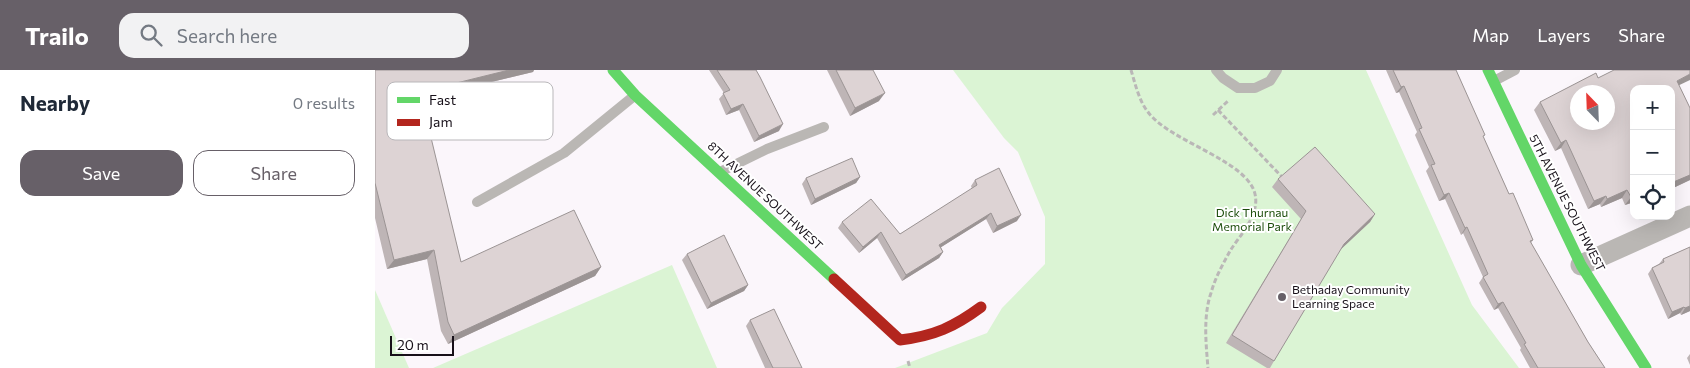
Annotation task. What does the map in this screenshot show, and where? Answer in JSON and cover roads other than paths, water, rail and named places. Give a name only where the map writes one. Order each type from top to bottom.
[{"type":"street","name":"8TH AVENUE SOUTHWEST","points":[[613,70],[635,95],[900,340],[923,338],[939,333],[959,324],[981,307]]},
{"type":"street","name":"5TH AVENUE SOUTHWEST","points":[[1488,70],[1581,266],[1647,368]]},
{"type":"street","points":[[1581,266],[1690,216]]},
{"type":"lane","points":[[1216,70],[1223,78],[1238,88],[1255,88],[1270,82],[1277,70]]},
{"type":"lane","points":[[1493,81],[1515,70]]},
{"type":"lane","points":[[477,202],[565,152],[635,95]]},
{"type":"lane","points":[[719,172],[767,149],[824,127]]},
{"type":"place","name":"Bethaday Community Learning Space","points":[[1282,297]]},
{"type":"park label","name":"Dick Thurnau Memorial Park","points":[[1252,220]]}]
